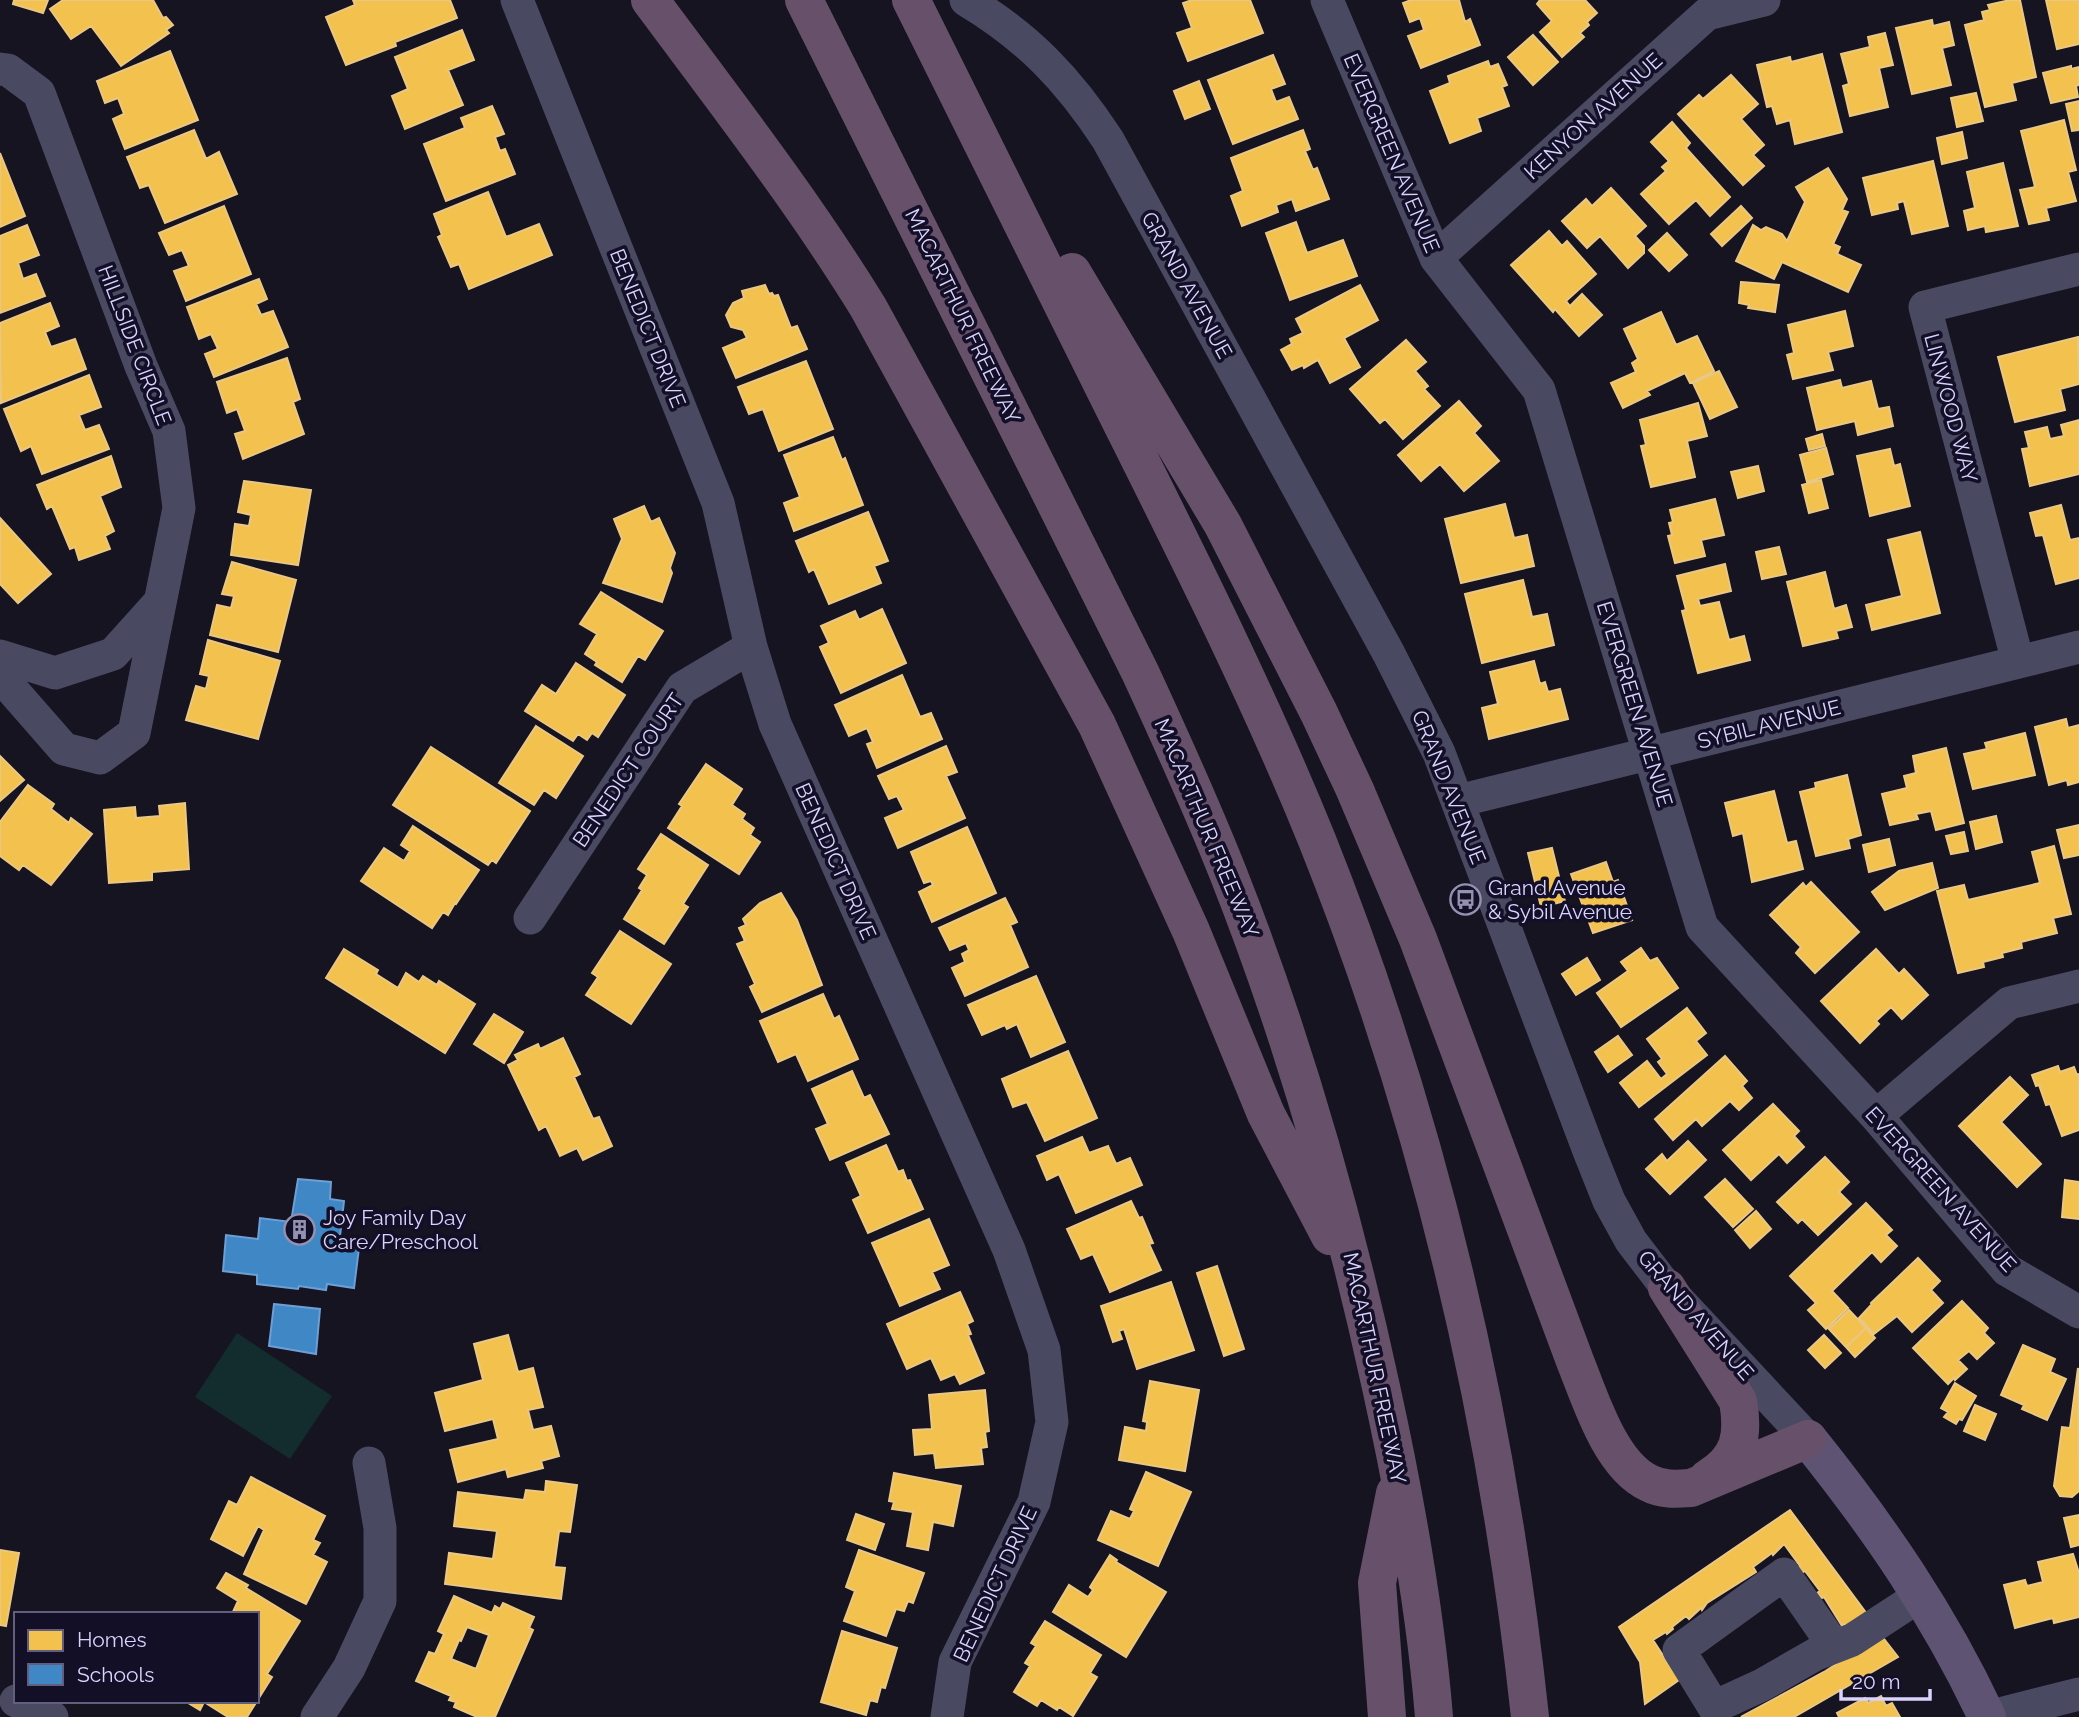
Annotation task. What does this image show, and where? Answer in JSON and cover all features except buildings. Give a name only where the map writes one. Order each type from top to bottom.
[{"type":"highway","points":[[650,0],[802,204],[868,307],[1064,662],[1097,725],[1160,861],[1266,1114],[1361,1295]]},
{"type":"highway","name":"MACARTHUR FREEWAY","points":[[804,0],[1128,648],[1187,775],[1270,986],[1329,1172],[1361,1295],[1399,1470],[1420,1597],[1434,1717]]},
{"type":"highway","points":[[911,0],[1226,632],[1317,842],[1358,953],[1425,1162],[1472,1357],[1511,1569],[1530,1717]]},
{"type":"highway","points":[[930,37],[1223,525],[1319,713],[1418,939],[1575,1361],[1620,1457],[1633,1474],[1650,1484],[1670,1489],[1691,1488],[1808,1439]]},
{"type":"highway","points":[[1667,1288],[1738,1401],[1742,1421],[1740,1441],[1730,1460],[1713,1476],[1691,1488]]},
{"type":"highway","points":[[1387,1717],[1377,1583],[1399,1470]]},
{"type":"main road","name":"GRAND AVENUE","points":[[1808,1439],[1876,1526],[1922,1595],[1963,1666],[1988,1717]]},
{"type":"street","name":"GRAND AVENUE","points":[[966,0],[1014,31],[1041,55],[1069,85],[1108,140],[1389,654],[1439,753],[1609,1201],[1631,1241],[1667,1288],[1808,1439]]},
{"type":"street","name":"EVERGREEN AVENUE","points":[[1327,0],[1436,258],[1539,390],[1702,927],[1876,1116],[2007,1270],[2079,1312]]},
{"type":"street","name":"KENYON AVENUE","points":[[1436,258],[1707,14],[1764,0]]},
{"type":"street","name":"BENEDICT DRIVE","points":[[527,3],[718,503],[751,647],[775,724],[1009,1250],[1044,1350],[1052,1422],[1034,1502],[955,1662],[947,1717]]},
{"type":"street","name":"HILLSIDE CIRCLE","points":[[0,69],[8,70],[39,93],[141,366],[169,431],[179,508],[134,733],[100,758],[64,749],[0,676]]},
{"type":"street","name":"LINWOOD WAY","points":[[2018,662],[1925,307],[2079,269]]},
{"type":"street","points":[[0,656],[55,673],[113,654],[158,604]]},
{"type":"street","name":"BENEDICT COURT","points":[[530,918],[682,688],[751,647]]},
{"type":"street","name":"SYBIL AVENUE","points":[[1458,801],[2079,647]]},
{"type":"street","points":[[1876,1116],[2009,1003],[2079,986]]},
{"type":"street","points":[[317,1717],[349,1668],[380,1601],[380,1528],[369,1463]]},
{"type":"street","points":[[1834,1646],[1784,1574],[1679,1650],[1714,1707],[1762,1685],[1816,1654],[1852,1640],[1922,1595]]},
{"type":"street","points":[[1988,1717],[2079,1694]]},
{"type":"street","points":[[20,1703],[52,1717]]},
{"type":"green space","points":[[237,1333],[332,1396],[290,1459],[195,1397]]},
{"type":"place","name":"Grand Avenue & Sybil Avenue","points":[[1465,899]]},
{"type":"place","name":"Joy Family Day Care/Preschool","points":[[300,1229]]}]
